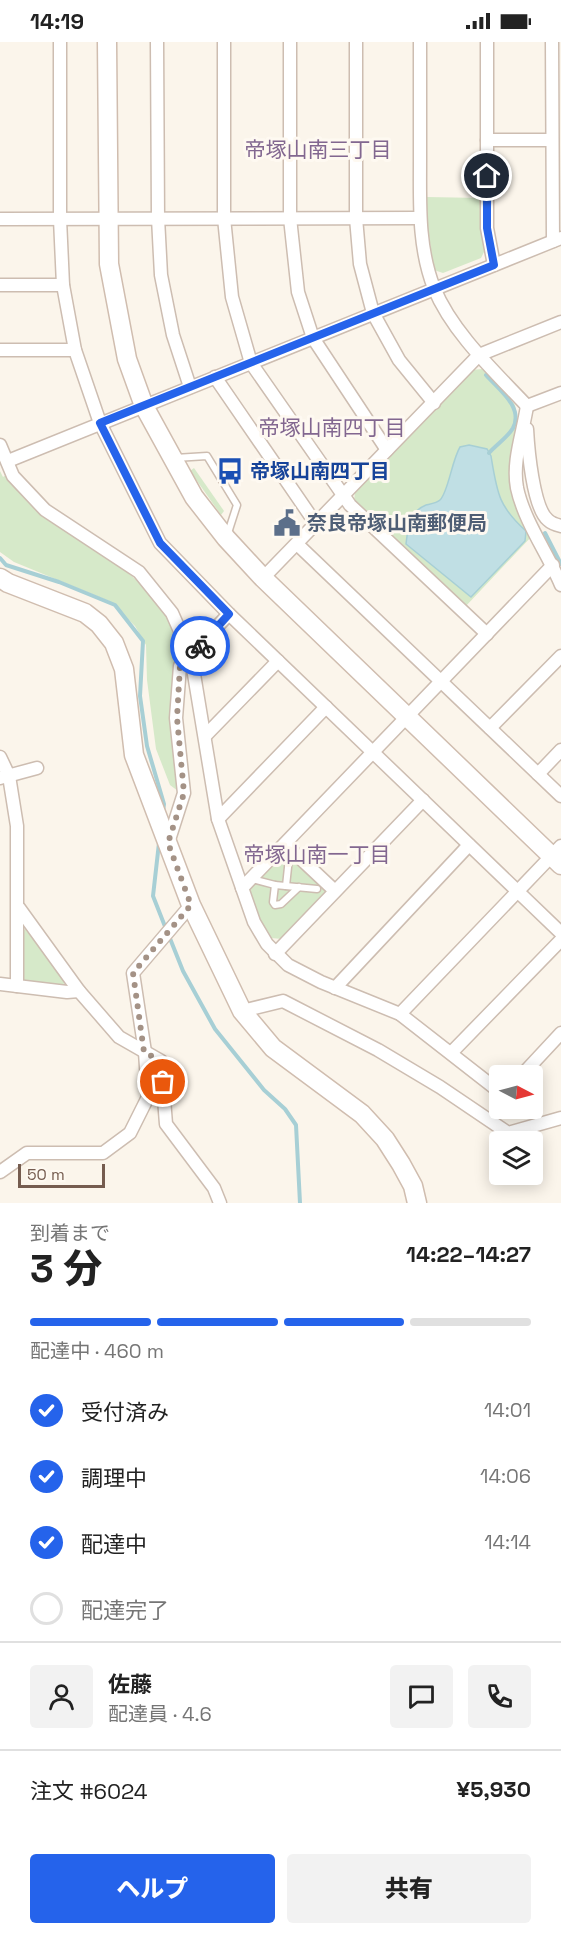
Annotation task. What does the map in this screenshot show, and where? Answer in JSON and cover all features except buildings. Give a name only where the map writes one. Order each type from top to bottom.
[{"type":"street","points":[[60,42],[60,219],[63,285],[75,350],[100,423],[160,543],[229,614],[561,933]]},
{"type":"street","points":[[107,42],[109,264],[116,310],[127,359],[144,406],[171,458],[194,497],[226,538],[263,578],[408,717],[558,855],[518,891],[400,1014]]},
{"type":"street","points":[[158,42],[158,219],[161,275],[173,334],[190,387]]},
{"type":"street","points":[[224,42],[224,218],[232,297],[251,363],[343,496],[487,634]]},
{"type":"street","points":[[290,42],[290,218],[298,292],[313,338],[387,450]]},
{"type":"street","points":[[356,42],[356,218],[360,264],[373,314],[399,360],[434,403]]},
{"type":"street","points":[[420,42],[420,218],[424,252],[434,289],[455,325],[526,411],[530,472],[542,512],[547,520],[561,526]]},
{"type":"street","points":[[487,42],[487,228],[494,265]]},
{"type":"street","points":[[8,461],[557,239],[552,140],[552,42]]},
{"type":"street","points":[[487,140],[552,140]]},
{"type":"street","points":[[0,219],[420,218]]},
{"type":"street","points":[[0,285],[63,285]]},
{"type":"street","points":[[263,578],[479,355],[561,322]]},
{"type":"street","points":[[0,350],[75,350]]},
{"type":"street","points":[[215,377],[316,524]]},
{"type":"street","points":[[526,411],[558,394],[561,408]]},
{"type":"street","points":[[526,411],[517,457],[517,488],[530,523],[561,585]]},
{"type":"street","points":[[0,445],[13,476],[45,510],[139,572],[172,614],[191,656],[218,819],[254,922],[275,954],[288,965],[335,988],[400,1014],[489,1083]]},
{"type":"street","points":[[297,544],[561,796]]},
{"type":"street","points":[[242,888],[553,566]]},
{"type":"street","points":[[0,578],[85,613],[99,624],[114,643],[124,669],[134,755],[191,905],[242,1011],[273,1048],[362,1114],[385,1139],[413,1186],[417,1203]]},
{"type":"street","points":[[168,843],[184,793],[177,718],[180,666],[229,614]]},
{"type":"street","points":[[490,728],[561,656]]},
{"type":"street","points":[[205,736],[278,661]]},
{"type":"street","points":[[218,819],[326,707]]},
{"type":"street","points":[[538,774],[561,750]]},
{"type":"street","points":[[0,757],[17,826],[19,908],[17,986]]},
{"type":"street","points":[[4,777],[37,768]]},
{"type":"street","points":[[275,954],[423,800]]},
{"type":"street","points":[[285,844],[335,891]]},
{"type":"street","points":[[335,988],[470,845]]},
{"type":"street","points":[[0,1172],[27,1153],[103,1153],[130,1133],[148,1097],[133,973],[191,905]]},
{"type":"street","points":[[19,908],[79,991],[119,1037],[161,1061],[166,1124],[214,1188],[220,1203]]},
{"type":"street","points":[[451,1053],[561,940]]},
{"type":"street","points":[[0,984],[67,992],[79,991]]},
{"type":"street","points":[[242,1011],[284,1001],[378,1050],[440,1087],[508,1133],[561,1118]]},
{"type":"street","points":[[531,1065],[561,1033]]},
{"type":"lane","points":[[171,458],[207,456],[237,505],[226,538]]},
{"type":"lane","points":[[286,886],[289,858]]},
{"type":"lane","points":[[251,879],[275,885],[317,889]]},
{"type":"lane","points":[[275,885],[273,902],[275,905],[280,904],[299,887]]},
{"type":"green space","points":[[427,197],[481,198],[485,250],[481,258],[443,273],[434,270],[427,222]]},
{"type":"green space","points":[[482,369],[515,405],[517,416],[514,428],[516,430],[510,472],[512,487],[532,536],[465,607],[354,501],[355,492],[472,370]]},
{"type":"green space","points":[[194,468],[224,511],[221,515],[190,471]]},
{"type":"green space","points":[[0,471],[3,477],[6,475],[44,516],[106,557],[143,586],[158,602],[169,621],[176,650],[171,714],[178,791],[170,785],[156,749],[147,680],[146,645],[135,626],[109,601],[14,562],[0,552]]},
{"type":"green space","points":[[287,850],[329,890],[282,939],[271,938],[254,908],[251,887]]},
{"type":"green space","points":[[25,929],[66,981],[62,986],[23,981],[22,932]]},
{"type":"water","points":[[469,445],[487,449],[491,456],[500,498],[510,514],[526,531],[525,541],[471,597],[406,544],[413,516],[420,508],[440,500],[460,447]]},
{"type":"waterway","points":[[486,375],[508,399],[515,413],[513,428],[489,453]]},
{"type":"waterway","points":[[545,533],[561,564]]},
{"type":"waterway","points":[[0,558],[6,565],[59,582],[115,605],[143,641],[140,696],[147,746],[164,804],[163,812]]},
{"type":"waterway","points":[[159,843],[153,896],[166,929]]},
{"type":"waterway","points":[[169,936],[183,971],[215,1029],[264,1090],[285,1109],[296,1125],[300,1203]]},
{"type":"way so far","points":[[163,1082],[161,1061],[144,1052],[133,973],[191,905],[168,843],[184,793],[177,718],[180,666],[200,646]]},
{"type":"place","name":"帝塚山南四丁目","points":[[230,471]]},
{"type":"place","name":"奈良帝塚山南郵便局","points":[[287,523]]},
{"type":"district","name":"帝塚山南三丁目","points":[[318,150]]},
{"type":"district","name":"帝塚山南四丁目","points":[[332,428]]},
{"type":"district","name":"帝塚山南一丁目","points":[[317,855]]},
{"type":"route","points":[[200,646],[229,614],[160,543],[100,423],[494,265],[487,228],[487,176]]}]
